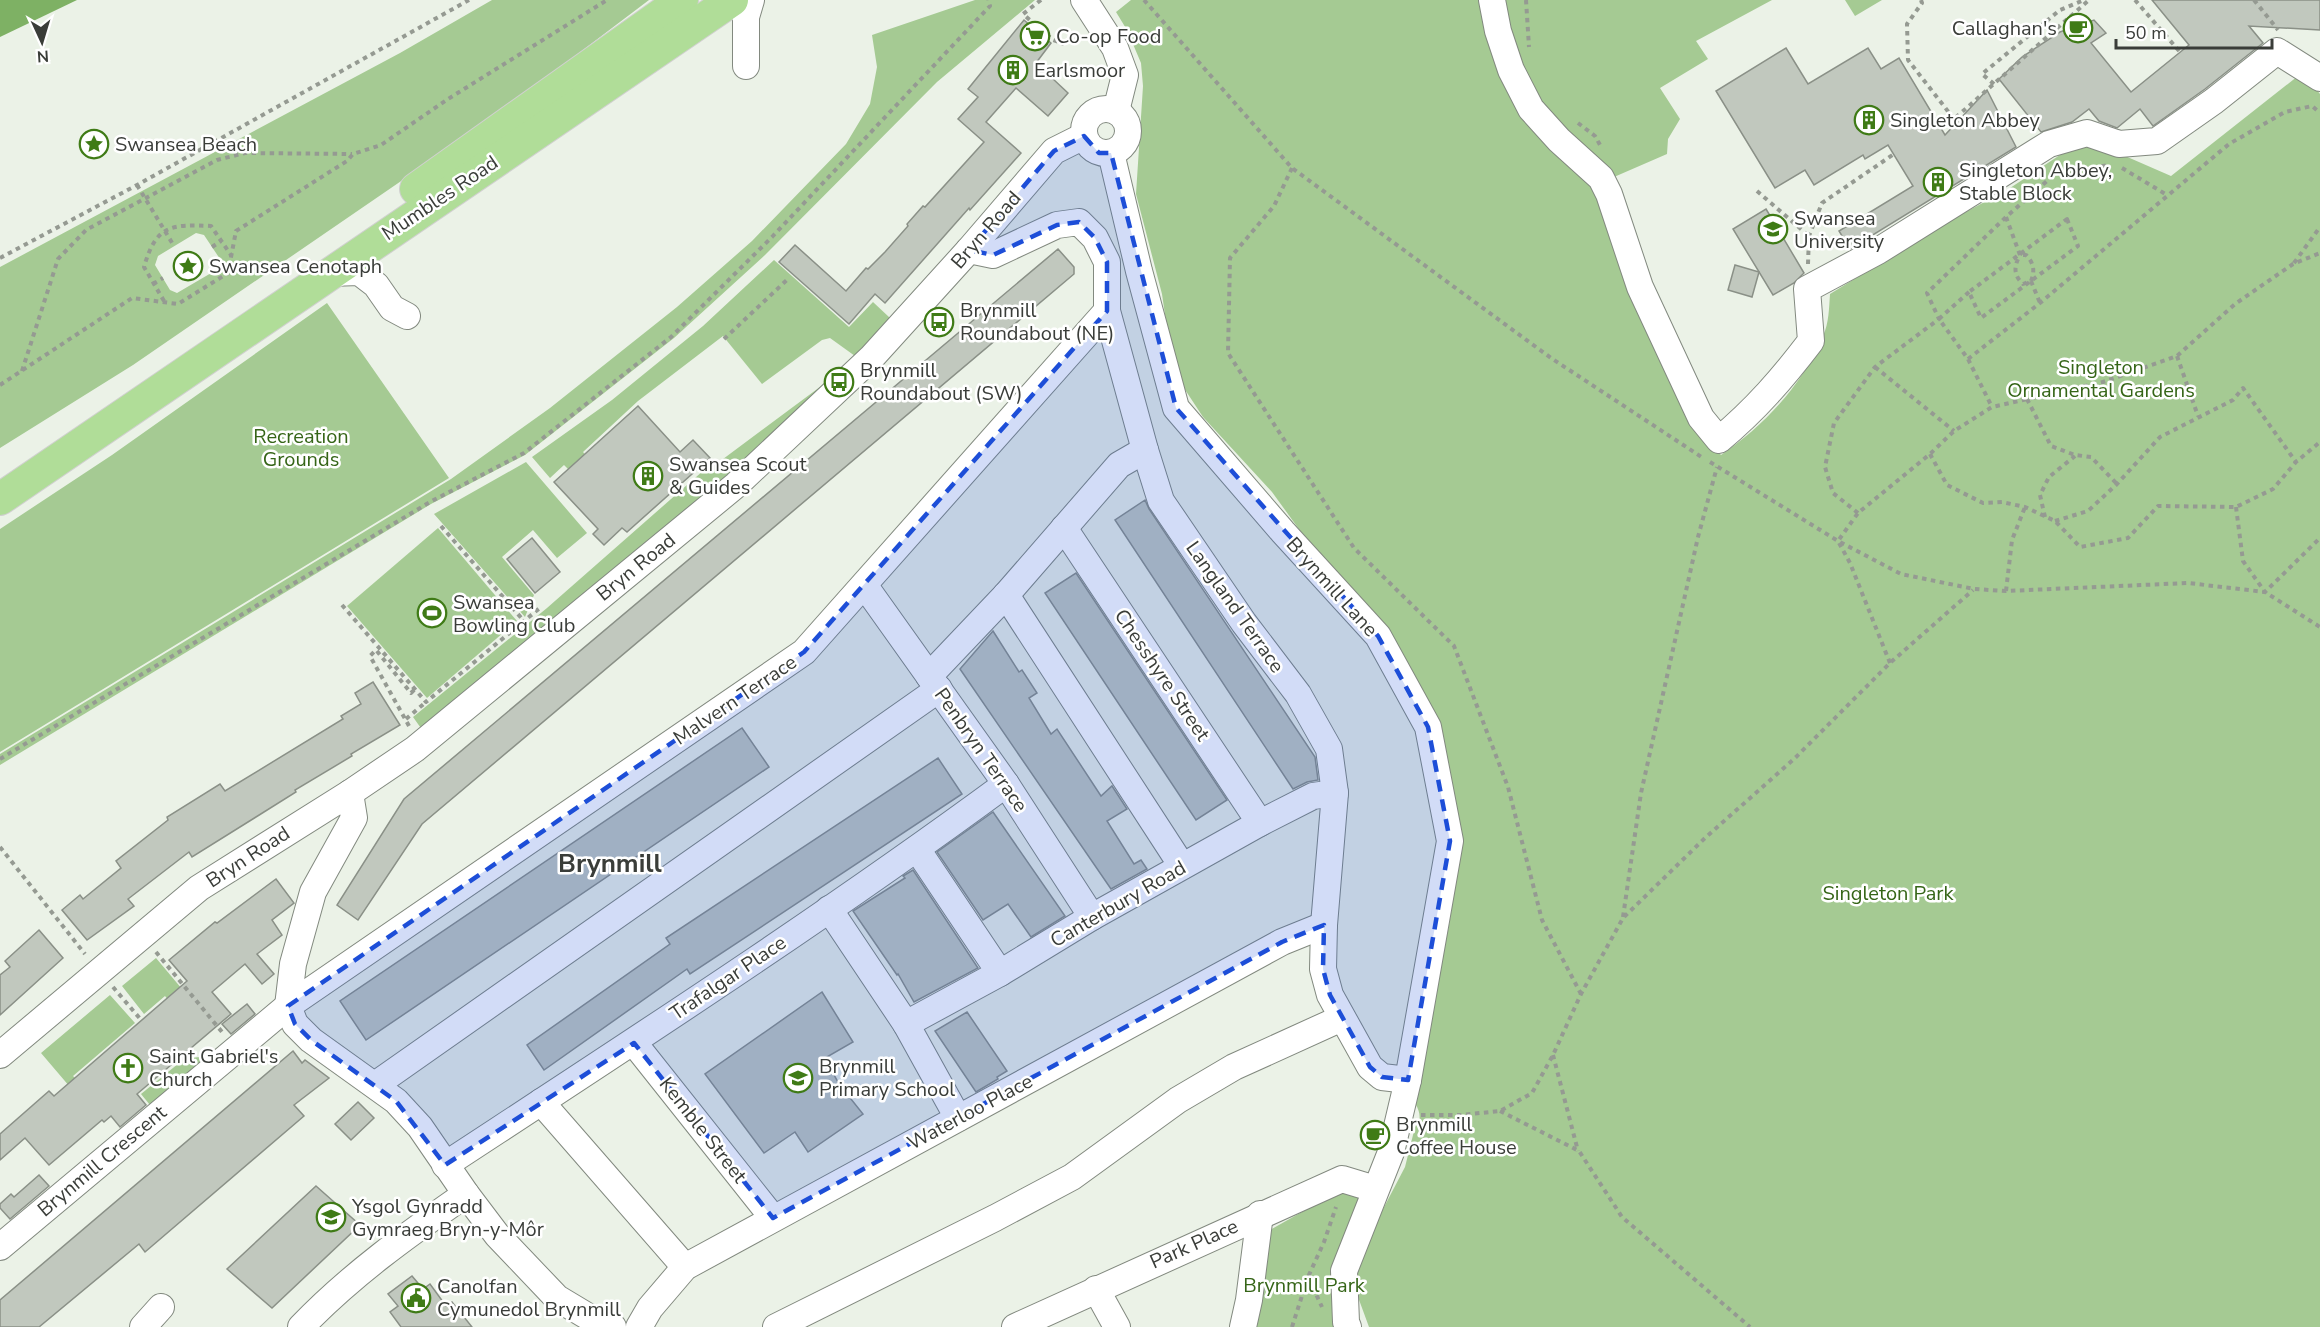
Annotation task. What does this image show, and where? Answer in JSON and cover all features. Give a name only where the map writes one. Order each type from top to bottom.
[{"type":"main road","name":"Mumbles Road","points":[[0,480],[18,471],[682,0]]},
{"type":"main road","name":"Mumbles Road","points":[[0,499],[732,0]]},
{"type":"street","points":[[746,66],[746,17],[751,0]]},
{"type":"street","points":[[1084,0],[1115,48],[1125,75],[1116,111]]},
{"type":"street","points":[[1492,0],[1498,31],[1511,70],[1531,109],[1559,140],[1601,178],[1610,194],[1640,287],[1701,418],[1719,440],[1752,413],[1811,341],[1808,289],[1878,251],[2049,144],[2087,133],[2119,144],[2157,141],[2214,101],[2277,51],[2320,78]]},
{"type":"street","points":[[1104,109],[1116,111],[1125,118],[1128,129],[1127,139],[1121,148],[1111,153],[1099,153],[1089,147],[1084,136],[1084,123],[1092,113],[1104,109]]},
{"type":"street","name":"Bryn Road","points":[[0,1055],[199,888],[350,793],[420,745],[736,485],[872,357],[1054,152],[1084,136]]},
{"type":"street","name":"Brynmill Lane","points":[[1111,153],[1139,272],[1176,408],[1282,532],[1378,636],[1428,728],[1450,842],[1400,1115],[1391,1152],[1344,1271],[1346,1322],[1337,1322]]},
{"type":"street","name":"Langland Terrace","points":[[969,250],[993,255],[1057,225],[1079,222],[1095,238],[1107,262],[1107,311],[1161,501],[1244,623],[1298,694],[1329,749],[1335,793],[1324,925],[1323,969],[1330,994],[1370,1067],[1382,1077],[1408,1080]]},
{"type":"street","points":[[330,273],[358,272],[376,285],[392,308],[407,316]]},
{"type":"street","name":"Malvern Terrace","points":[[288,1006],[804,652],[1107,311]]},
{"type":"street","points":[[375,1085],[934,683],[1005,595],[1119,465],[1145,450]]},
{"type":"street","name":"Chesshyre Street","points":[[1064,528],[1260,823]]},
{"type":"street","name":"Penbryn Terrace","points":[[865,586],[1006,784],[1092,918]]},
{"type":"street","points":[[1005,595],[1182,867]]},
{"type":"street","name":"Trafalgar Place","points":[[445,1165],[634,1042],[918,849],[1006,784]]},
{"type":"street","points":[[350,793],[354,818],[312,892],[293,964],[288,1006],[295,1024],[311,1040],[396,1101],[420,1127],[497,1235],[557,1298],[587,1316],[613,1327]]},
{"type":"street","name":"Canterbury Road","points":[[906,1024],[1000,973],[1260,823],[1313,796],[1335,793]]},
{"type":"street","points":[[918,849],[1000,973]]},
{"type":"street","points":[[829,909],[906,1024],[958,1118]]},
{"type":"street","name":"Waterloo Place","points":[[639,1327],[650,1308],[685,1267],[1282,942],[1324,925]]},
{"type":"street","name":"Brynmill Crescent","points":[[0,1247],[288,1006]]},
{"type":"street","points":[[776,1327],[985,1224],[1072,1177],[1178,1100],[1234,1068],[1342,1018]]},
{"type":"street","name":"Kemble Street","points":[[634,1042],[773,1218]]},
{"type":"street","points":[[541,1102],[685,1267]]},
{"type":"street","points":[[1342,1179],[1375,1189]]},
{"type":"street","name":"Park Place","points":[[1016,1327],[1260,1214],[1342,1179]]},
{"type":"street","points":[[301,1327],[320,1307],[386,1250],[466,1194]]},
{"type":"street","points":[[1243,1327],[1250,1300],[1260,1214]]},
{"type":"street","points":[[1096,1289],[1118,1327]]},
{"type":"street","points":[[143,1327],[161,1307]]},
{"type":"path","points":[[0,258],[137,185],[469,0]]},
{"type":"path","points":[[22,371],[58,259],[86,230],[217,160],[245,153],[352,154],[381,146],[448,99],[607,0]]},
{"type":"path","points":[[0,759],[430,502],[524,453],[671,337],[788,220],[990,6],[988,0]]},
{"type":"path","points":[[1041,0],[1023,14],[1053,40],[1064,44]]},
{"type":"path","points":[[1144,0],[1292,168],[1551,358],[1717,467],[1838,541],[1901,574],[1974,590],[2006,591],[2188,583],[2265,592]]},
{"type":"path","points":[[1526,0],[1529,51]]},
{"type":"path","points":[[1921,0],[1922,3],[1907,24],[1908,60],[1954,119]]},
{"type":"path","points":[[1941,128],[1954,119],[2087,0]]},
{"type":"path","points":[[1994,84],[1982,74],[2060,10],[2087,0]]},
{"type":"path","points":[[2135,0],[2181,52]]},
{"type":"path","points":[[1968,359],[2040,303],[2229,144],[2285,112],[2312,106],[2320,113]]},
{"type":"path","points":[[1577,123],[1595,136],[1601,146]]},
{"type":"path","points":[[0,385],[132,298],[178,304],[228,273],[236,231],[347,161],[352,154]]},
{"type":"path","points":[[1757,191],[1809,236],[1822,202],[1894,154]]},
{"type":"path","points":[[1992,407],[1968,359],[1939,318],[1927,293],[2006,217],[2055,174],[2116,164],[2167,195]]},
{"type":"path","points":[[1292,168],[1274,206],[1230,258],[1228,353],[1354,548],[1454,646],[1508,788],[1542,920],[1581,994]]},
{"type":"path","points":[[137,185],[174,246]]},
{"type":"path","points":[[2006,217],[2020,255],[2015,264],[2017,279],[2023,284],[2031,281]]},
{"type":"path","points":[[1858,513],[1833,493],[1825,467],[1834,423],[1875,367],[1969,292],[2067,219],[2078,246],[1981,318],[1969,292]]},
{"type":"path","points":[[164,301],[144,267],[150,246],[165,230],[183,225],[211,226],[231,255]]},
{"type":"path","points":[[2293,264],[2320,227]]},
{"type":"path","points":[[212,247],[220,241]]},
{"type":"path","points":[[1838,541],[1858,513],[1930,454],[1954,431],[1992,407],[2103,382],[2177,356],[2235,304],[2293,264],[2320,253]]},
{"type":"path","points":[[2020,255],[2026,255],[2031,260],[2034,274],[2031,281],[2040,303]]},
{"type":"path","points":[[153,284],[163,278]]},
{"type":"path","points":[[724,339],[789,278]]},
{"type":"path","points":[[2177,356],[2198,416]]},
{"type":"path","points":[[1875,367],[1954,431]]},
{"type":"path","points":[[2055,521],[2088,511],[2117,484],[2160,437],[2233,400],[2243,388],[2296,462]]},
{"type":"path","points":[[2027,399],[2051,446],[2075,455],[2091,457],[2117,484]]},
{"type":"path","points":[[1930,454],[1947,485],[1983,503],[2002,502],[2025,507],[2055,521],[2080,547],[2128,538],[2158,506],[2236,507],[2274,489],[2296,462],[2320,442]]},
{"type":"path","points":[[2045,517],[2040,495],[2049,477],[2075,455]]},
{"type":"path","points":[[1623,918],[1641,793],[1698,537],[1717,467]]},
{"type":"path","points":[[2006,591],[2012,540],[2025,507]]},
{"type":"path","points":[[2236,507],[2243,561],[2265,592],[2320,627]]},
{"type":"path","points":[[441,526],[524,621]]},
{"type":"path","points":[[2265,592],[2320,538]]},
{"type":"path","points":[[1838,541],[1850,563],[1890,663]]},
{"type":"path","points":[[1400,1115],[1461,1115],[1500,1111],[1532,1093],[1581,994],[1623,918],[1705,838],[1794,759],[1890,663],[1974,590]]},
{"type":"path","points":[[342,605],[426,702]]},
{"type":"path","points":[[406,719],[541,607]]},
{"type":"path","points":[[415,689],[411,693],[376,650],[370,657],[420,745]]},
{"type":"path","points":[[0,847],[50,912],[142,1021]]},
{"type":"path","points":[[143,936],[236,1048]]},
{"type":"path","points":[[1553,1054],[1579,1151],[1622,1217],[1750,1327]]},
{"type":"path","points":[[1500,1111],[1579,1151]]},
{"type":"path","points":[[1292,1327],[1308,1277],[1324,1242],[1342,1179]]},
{"type":"path","points":[[1308,1277],[1337,1322]]},
{"type":"highlighted area","points":[[1084,136],[1099,153],[1111,153],[1176,408],[1378,636],[1428,727],[1450,841],[1408,1080],[1382,1077],[1370,1067],[1330,995],[1323,969],[1324,925],[1282,942],[773,1218],[634,1043],[445,1165],[396,1101],[311,1040],[295,1024],[288,1006],[804,652],[1107,311],[1107,262],[1095,238],[1079,222],[1057,225],[993,255],[969,250],[1054,151]]},
{"type":"green space","points":[[492,0],[649,0],[493,118],[133,365],[0,448],[0,267],[400,53]],"holes":[[[196,233],[204,235],[220,259],[218,269],[177,293],[170,290],[155,265],[158,256]]]},
{"type":"green space","points":[[975,0],[1035,0],[937,82],[765,255],[674,338],[525,455],[431,504],[0,765],[0,754],[451,479],[550,408],[677,307],[752,241],[846,144],[870,104],[877,67],[872,35]]},
{"type":"green space","name":"Singleton Park","points":[[1131,0],[1772,0],[1696,41],[1708,59],[1660,88],[1680,119],[1668,139],[1667,154],[1591,187],[1598,197],[1700,431],[1721,455],[1752,431],[1781,403],[1805,371],[1825,331],[1830,294],[1947,222],[2007,190],[2078,143],[2093,142],[2171,176],[2303,72],[2320,94],[2320,1327],[1369,1327],[1358,1297],[1356,1269],[1360,1253],[1405,1167],[1419,1119],[1416,1105],[1424,1010],[1442,958],[1455,878],[1456,826],[1450,773],[1444,746],[1309,543],[1272,492],[1203,417],[1180,382],[1171,356],[1162,294],[1136,194],[1143,86],[1141,63],[1127,30],[1116,12]]},
{"type":"green space","points":[[1845,0],[1882,0],[1855,16]]},
{"type":"green space","points":[[774,260],[849,327],[873,302],[890,318],[855,356],[830,338],[822,340],[762,384],[723,336],[638,401],[583,452],[620,494],[605,506],[564,465],[550,478],[532,457],[612,400],[703,326]]},
{"type":"green space","name":"Recreation Grounds","points":[[327,303],[449,478],[0,752],[0,529],[112,455]]},
{"type":"green space","points":[[832,378],[733,478],[423,731],[413,717],[547,608],[712,463],[715,465]]},
{"type":"green space","points":[[526,462],[587,533],[557,558],[533,530],[502,557],[534,595],[525,617],[434,514]]},
{"type":"green space","name":"Swansea Bowling Club","points":[[438,528],[517,621],[427,698],[347,606]]},
{"type":"green space","points":[[156,958],[187,995],[173,1006],[165,996],[144,1014],[122,986]]},
{"type":"green space","points":[[110,995],[135,1023],[73,1076],[78,1081],[70,1087],[41,1053]]},
{"type":"green space","points":[[222,1054],[150,1105],[141,1094],[184,1059]]},
{"type":"green space","name":"Brynmill Park","points":[[1375,1189],[1344,1271],[1348,1327],[1257,1327],[1270,1230],[1332,1195]]},
{"type":"shaded area","points":[[0,0],[77,0],[0,37]]},
{"type":"building","points":[[2152,0],[2320,0],[2320,30],[2249,26],[2263,43],[2153,126],[2140,109],[2117,128],[2099,121],[2089,109],[2072,122],[2041,132],[1999,79],[2022,57],[2060,32],[2094,20],[2106,33],[2091,43],[2131,92],[2189,45]]},
{"type":"building","points":[[1024,20],[1051,43],[1036,63],[1068,93],[1048,116],[1016,88],[986,122],[1021,153],[885,303],[875,294],[849,324],[779,262],[795,245],[846,291],[866,268],[868,269],[885,252],[923,206],[925,207],[984,142],[958,119],[978,97],[968,89]]},
{"type":"building","name":"Singleton Abbey","points":[[1786,48],[1808,84],[1868,48],[1881,69],[1899,58],[1945,135],[1987,90],[2016,147],[1850,249],[1839,231],[1913,186],[1888,145],[1865,159],[1863,155],[1814,185],[1805,170],[1775,188],[1716,91]]},
{"type":"building","points":[[1766,209],[1804,273],[1794,283],[1773,295],[1733,229]]},
{"type":"building","points":[[1058,249],[1074,267],[1074,274],[422,824],[358,920],[337,905],[404,799]]},
{"type":"building","points":[[1735,265],[1759,272],[1752,297],[1728,290]]},
{"type":"building","name":"Swansea Scout & Guides","points":[[638,406],[680,452],[693,440],[710,458],[627,532],[622,528],[604,545],[593,534],[598,529],[554,482]]},
{"type":"building","points":[[1145,500],[1315,757],[1318,780],[1307,782],[1293,789],[1115,520]]},
{"type":"building","name":"Swansea Bowling Club","points":[[532,538],[560,572],[535,593],[507,559]]},
{"type":"building","points":[[1076,573],[1227,800],[1196,820],[1045,593]]},
{"type":"building","points":[[993,631],[1019,672],[1022,670],[1037,693],[1029,698],[1051,734],[1057,729],[1101,796],[1112,786],[1127,809],[1107,821],[1134,864],[1141,860],[1147,869],[1111,889],[960,669]]},
{"type":"building","points":[[373,682],[400,725],[192,857],[189,852],[128,899],[134,906],[87,940],[62,910],[80,895],[83,899],[121,868],[116,861],[168,820],[167,817],[220,784],[225,791],[343,719],[341,716],[361,704],[355,693]]},
{"type":"building","points":[[742,728],[769,767],[366,1040],[340,1001]]},
{"type":"building","points":[[938,758],[962,794],[690,974],[687,969],[544,1070],[527,1045],[670,944],[666,938]]},
{"type":"building","points":[[993,812],[1065,916],[1031,937],[1008,904],[983,920],[937,852]]},
{"type":"building","points":[[913,870],[978,968],[914,1002],[898,974],[853,911],[905,878],[903,876]]},
{"type":"building","points":[[276,879],[294,903],[272,920],[282,935],[257,954],[274,974],[262,984],[245,964],[212,992],[231,1014],[137,1094],[146,1105],[120,1127],[111,1116],[104,1122],[102,1120],[49,1165],[25,1138],[0,1160],[0,1134],[49,1091],[54,1096],[187,981],[169,960],[215,922],[217,923]]},
{"type":"building","points":[[39,930],[63,958],[0,1015],[0,975],[10,967],[5,961]]},
{"type":"building","points":[[822,992],[853,1042],[825,1058],[839,1084],[863,1114],[808,1152],[795,1132],[764,1153],[705,1074]]},
{"type":"building","points":[[247,1004],[255,1014],[231,1034],[222,1024]]},
{"type":"building","points":[[967,1012],[1007,1071],[976,1092],[935,1031]]},
{"type":"building","points":[[293,1051],[302,1063],[305,1060],[329,1078],[294,1105],[304,1116],[145,1252],[139,1244],[39,1327],[0,1327],[0,1300]]},
{"type":"building","points":[[358,1102],[374,1118],[351,1140],[335,1124]]},
{"type":"building","points":[[39,1175],[49,1186],[10,1219],[0,1208],[0,1204],[11,1194],[14,1197]]},
{"type":"building","points":[[316,1186],[360,1225],[272,1308],[227,1269]]},
{"type":"building","name":"Canolfan Cymunedol Brynmill","points":[[412,1276],[423,1289],[430,1284],[446,1306],[452,1302],[472,1327],[401,1327],[390,1312],[398,1306],[388,1294]]},
{"type":"place","name":"Callaghan's","points":[[2078,28]]},
{"type":"place","name":"Co-op Food","points":[[1035,36]]},
{"type":"place","name":"Earlsmoor","points":[[1013,70]]},
{"type":"place","name":"Singleton Abbey","points":[[1869,120]]},
{"type":"place","name":"Swansea Beach","points":[[94,144]]},
{"type":"place","name":"Singleton Abbey, Stable Block","points":[[1938,182]]},
{"type":"place","name":"Swansea University","points":[[1773,229]]},
{"type":"place","name":"Swansea Cenotaph","points":[[188,266]]},
{"type":"place","name":"Brynmill Roundabout (NE)","points":[[939,322]]},
{"type":"place","name":"Brynmill Roundabout (SW)","points":[[839,382]]},
{"type":"place","name":"Swansea Scout & Guides","points":[[648,476]]},
{"type":"place","name":"Swansea Bowling Club","points":[[432,613]]},
{"type":"place","name":"Saint Gabriel's Church","points":[[128,1068]]},
{"type":"place","name":"Brynmill Primary School","points":[[798,1078]]},
{"type":"place","name":"Brynmill Coffee House","points":[[1375,1135]]},
{"type":"place","name":"Ysgol Gynradd Gymraeg Bryn-y-Môr","points":[[331,1217]]},
{"type":"place","name":"Canolfan Cymunedol Brynmill","points":[[416,1298]]},
{"type":"district","name":"Brynmill","points":[[610,863]]},
{"type":"park label","name":"Singleton Ornamental Gardens","points":[[2101,378]]}]
